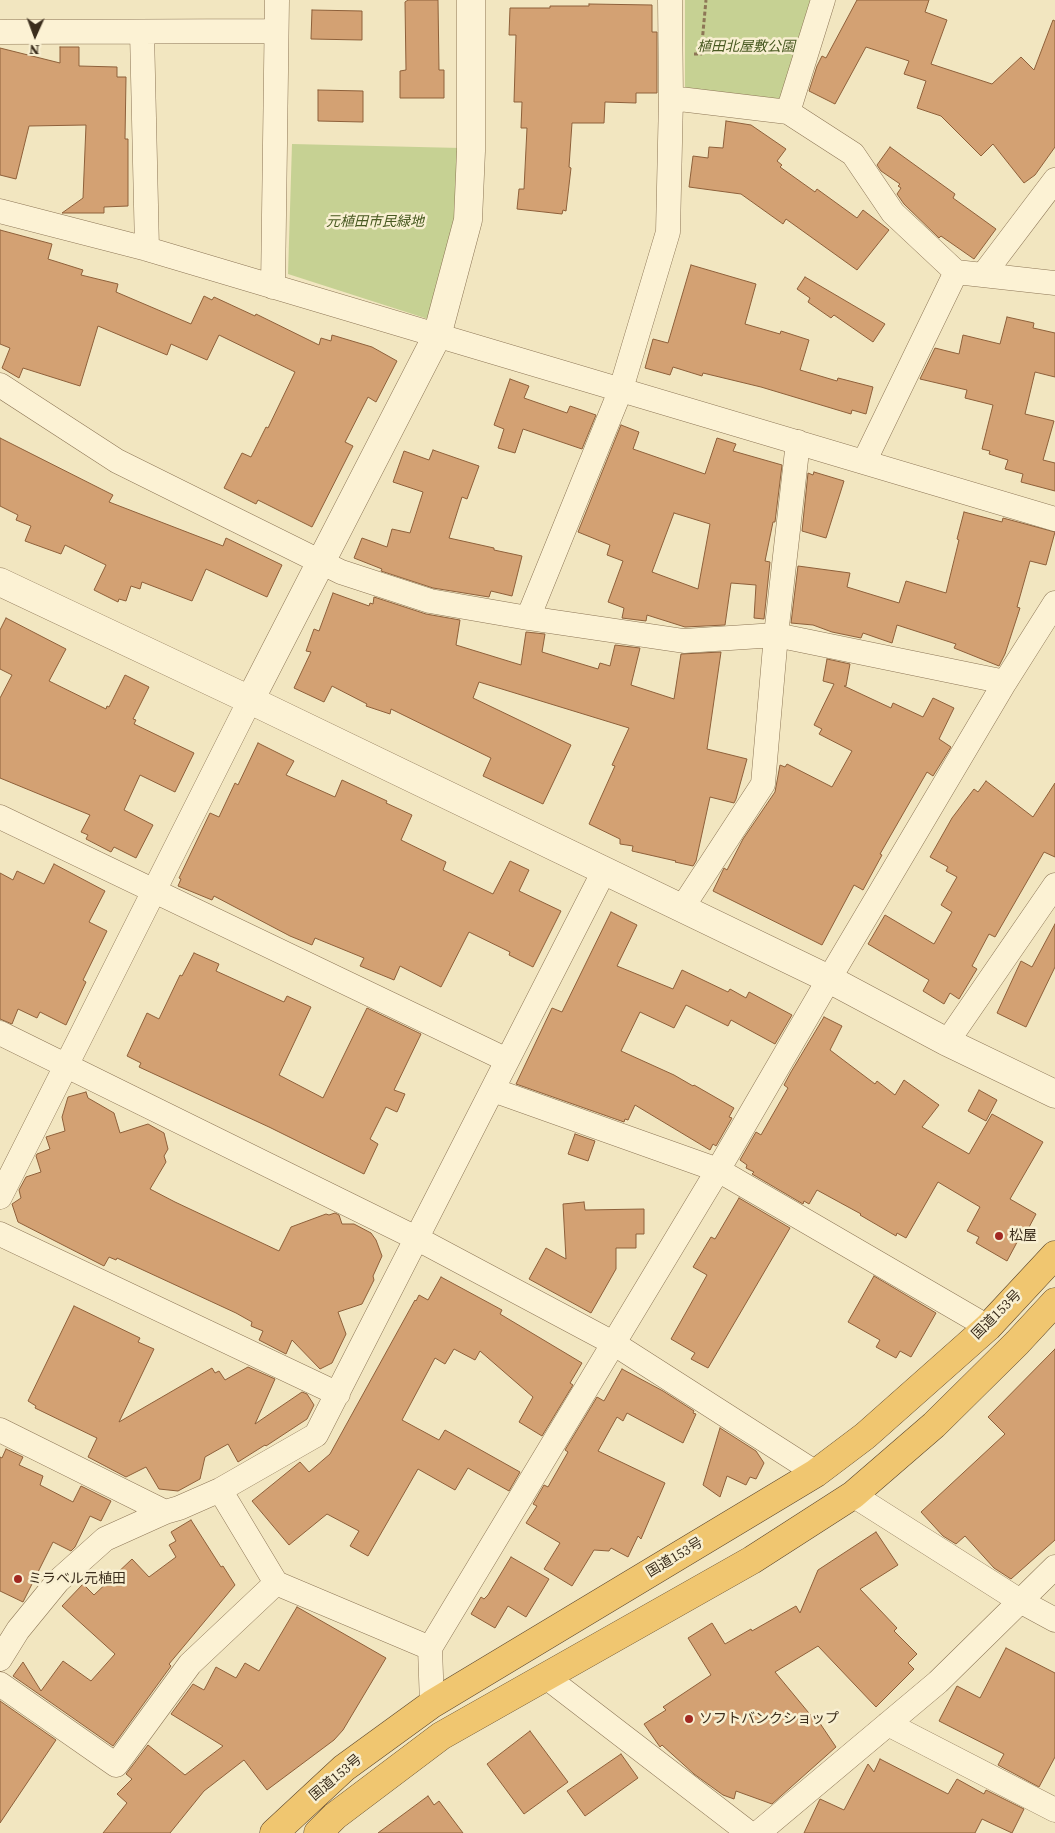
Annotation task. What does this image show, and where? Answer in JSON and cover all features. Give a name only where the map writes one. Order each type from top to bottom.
[{"type":"highway","name":"国道153号","points":[[274,1833],[344,1768],[432,1704],[816,1473],[864,1436],[988,1327],[1055,1255]]},
{"type":"highway","name":"国道153号","points":[[318,1833],[335,1816],[441,1736],[752,1560],[853,1495],[934,1425],[1017,1343],[1055,1302]]},
{"type":"street","points":[[273,288],[277,0]]},
{"type":"street","points":[[0,1197],[250,700],[437,336],[468,220],[471,151],[471,0]]},
{"type":"street","points":[[528,618],[621,389],[668,232],[671,98],[670,0]]},
{"type":"street","points":[[788,112],[823,0]]},
{"type":"street","points":[[0,32],[276,31]]},
{"type":"street","points":[[142,32],[147,249]]},
{"type":"street","points":[[671,98],[788,112],[853,154],[893,213],[956,272],[1055,283]]},
{"type":"street","points":[[983,275],[1055,180]]},
{"type":"street","points":[[0,211],[147,249],[1055,519]]},
{"type":"street","points":[[864,462],[956,272]]},
{"type":"street","points":[[0,385],[117,461],[342,572],[430,601],[528,618],[684,641],[776,635],[1005,682]]},
{"type":"street","points":[[682,908],[763,784],[776,635],[798,442]]},
{"type":"street","points":[[0,582],[250,700],[829,979],[947,1042],[1055,1094]]},
{"type":"street","points":[[432,1704],[430,1648],[718,1170],[1005,682],[1055,603]]},
{"type":"street","points":[[0,817],[507,1060]]},
{"type":"street","points":[[0,1659],[9,1626],[105,1539],[220,1490],[316,1435],[604,871]]},
{"type":"street","points":[[947,1042],[1055,885]]},
{"type":"street","points":[[0,1033],[416,1238],[613,1343],[816,1473]]},
{"type":"street","points":[[493,1090],[718,1170],[988,1327]]},
{"type":"street","points":[[0,1234],[338,1394]]},
{"type":"street","points":[[0,1430],[165,1512]]},
{"type":"street","points":[[220,1490],[276,1583],[430,1648]]},
{"type":"street","points":[[853,1495],[1020,1601],[1055,1620]]},
{"type":"street","points":[[758,1833],[938,1682],[1055,1567]]},
{"type":"street","points":[[0,1684],[116,1764],[190,1664],[276,1583]]},
{"type":"street","points":[[546,1676],[749,1833]]},
{"type":"street","points":[[888,1724],[1055,1810]]},
{"type":"path","points":[[671,53],[701,54],[706,0]]},
{"type":"green space","name":"植田北屋敷公園","points":[[685,0],[811,0],[780,99],[685,88]]},
{"type":"green space","name":"元植田市民緑地","points":[[292,144],[461,148],[456,213],[431,320],[288,274]]},
{"type":"building","points":[[408,0],[438,0],[439,70],[444,70],[444,98],[400,98],[400,71],[406,70],[405,2]]},
{"type":"building","points":[[857,0],[929,0],[925,12],[947,20],[931,64],[992,84],[1021,57],[1034,70],[1053,20],[1055,21],[1055,147],[1035,175],[1024,183],[993,144],[981,156],[941,116],[917,108],[926,81],[904,74],[909,61],[866,47],[835,104],[809,91],[822,56],[826,58]]},
{"type":"building","points":[[589,4],[652,5],[652,32],[657,32],[657,93],[636,93],[636,103],[605,102],[604,123],[572,123],[569,167],[571,168],[566,211],[563,210],[562,214],[517,209],[519,189],[524,189],[527,128],[521,128],[522,102],[514,102],[516,35],[509,35],[510,8],[550,8],[550,6],[589,6]]},
{"type":"building","points":[[312,10],[362,11],[362,40],[311,39]]},
{"type":"building","points":[[60,47],[79,47],[79,66],[117,67],[117,77],[126,77],[125,139],[128,139],[128,206],[104,207],[104,213],[62,213],[83,198],[86,125],[29,126],[16,179],[0,175],[0,48],[60,63]]},
{"type":"building","points":[[318,90],[363,91],[363,122],[318,121]]},
{"type":"building","points":[[726,121],[751,125],[786,149],[777,161],[782,165],[780,167],[815,192],[817,189],[857,218],[863,210],[889,230],[857,270],[786,219],[783,224],[741,194],[689,187],[693,156],[708,158],[709,147],[723,148]]},
{"type":"building","points":[[890,147],[955,194],[953,198],[996,229],[974,259],[941,236],[939,238],[904,204],[897,194],[901,188],[898,186],[900,184],[881,171],[877,165]]},
{"type":"building","points":[[0,230],[52,244],[48,259],[83,270],[81,275],[118,284],[116,292],[191,324],[204,296],[212,300],[214,297],[255,316],[256,314],[319,345],[321,338],[331,341],[332,335],[372,347],[397,361],[376,402],[368,397],[345,442],[353,446],[312,527],[258,500],[256,504],[224,488],[242,453],[251,457],[266,427],[268,428],[295,372],[219,335],[207,360],[171,344],[167,355],[98,326],[80,386],[23,368],[19,378],[2,368],[10,348],[0,344]]},
{"type":"building","points":[[691,265],[756,284],[745,324],[780,334],[781,331],[809,340],[800,370],[837,381],[838,378],[873,387],[866,414],[852,410],[851,414],[761,387],[703,373],[702,376],[673,367],[670,375],[645,368],[653,339],[668,343]]},
{"type":"building","points":[[805,277],[885,324],[873,342],[834,315],[831,318],[808,302],[810,298],[797,289]]},
{"type":"building","points":[[1007,317],[1034,323],[1033,328],[1055,333],[1055,377],[1035,372],[1025,414],[1054,421],[1043,460],[1055,463],[1055,491],[1021,482],[1023,474],[1005,469],[1008,460],[989,454],[990,451],[982,449],[993,405],[965,398],[967,390],[920,379],[935,348],[959,354],[963,335],[1000,344]]},
{"type":"building","points":[[510,379],[529,386],[524,398],[567,413],[570,406],[596,415],[582,449],[523,429],[515,453],[498,448],[504,429],[494,425]]},
{"type":"building","points":[[621,425],[639,432],[633,449],[705,474],[717,438],[736,444],[733,451],[782,465],[775,522],[773,522],[765,561],[770,562],[764,619],[754,618],[756,585],[731,583],[725,625],[685,627],[647,615],[646,621],[622,618],[624,608],[608,602],[623,561],[607,555],[610,545],[578,532]],"holes":[[[674,513],[710,524],[698,589],[652,572]]]},
{"type":"building","points":[[0,438],[113,495],[109,502],[223,546],[226,538],[282,565],[267,597],[206,569],[192,601],[142,582],[140,589],[131,586],[126,601],[119,599],[118,602],[94,590],[106,565],[65,545],[61,554],[25,541],[31,526],[16,520],[18,515],[0,506]]},
{"type":"building","points":[[433,450],[479,466],[467,499],[462,497],[449,538],[522,556],[512,596],[491,591],[489,597],[433,588],[381,571],[382,569],[354,558],[362,538],[387,547],[392,529],[410,533],[423,492],[393,482],[404,451],[429,460]]},
{"type":"building","points":[[814,472],[844,481],[826,538],[802,531],[808,473],[813,475]]},
{"type":"building","points":[[964,512],[1002,522],[1003,518],[1055,532],[1046,565],[1030,561],[1017,607],[1020,608],[1005,654],[999,666],[954,648],[956,644],[897,625],[892,643],[863,633],[861,638],[832,632],[813,625],[791,623],[798,566],[850,573],[847,587],[899,603],[906,581],[946,593]]},
{"type":"building","points":[[333,593],[369,606],[370,603],[373,604],[374,597],[426,614],[460,620],[456,645],[521,665],[526,632],[545,634],[542,652],[598,669],[600,663],[610,666],[615,645],[640,648],[631,685],[674,699],[681,654],[721,652],[707,749],[747,759],[734,803],[710,797],[696,861],[693,866],[632,851],[633,846],[620,844],[620,839],[589,824],[615,766],[612,765],[629,728],[479,682],[473,698],[571,745],[543,804],[483,776],[491,758],[391,709],[390,714],[366,706],[367,704],[332,686],[324,702],[294,688],[311,652],[306,651],[314,629],[319,631]]},
{"type":"building","points":[[6,618],[66,649],[49,681],[106,709],[107,706],[109,707],[125,675],[149,687],[133,719],[136,720],[134,724],[194,753],[175,792],[140,775],[124,810],[153,825],[136,858],[114,847],[111,852],[86,839],[88,835],[81,832],[90,815],[0,778],[0,698],[12,675],[0,669],[0,630]]},
{"type":"building","points":[[827,659],[850,664],[846,686],[844,686],[891,708],[893,703],[923,717],[933,698],[954,708],[939,739],[951,747],[933,776],[927,772],[880,854],[882,855],[863,890],[854,885],[822,945],[713,891],[724,868],[727,870],[743,839],[775,792],[780,765],[785,767],[787,764],[832,787],[852,751],[819,734],[822,729],[814,725],[834,684],[823,681]]},
{"type":"building","points":[[258,743],[294,761],[286,775],[335,797],[342,780],[412,815],[401,840],[446,862],[443,870],[493,894],[510,861],[529,870],[519,891],[561,911],[533,967],[509,955],[510,952],[469,932],[441,987],[400,966],[394,980],[360,966],[364,958],[315,938],[312,945],[290,936],[214,896],[212,900],[178,886],[181,879],[179,878],[210,813],[219,817],[235,783],[238,785]]},
{"type":"building","points":[[986,781],[1033,817],[1055,783],[1055,857],[1044,852],[995,937],[989,934],[972,966],[977,969],[959,999],[950,993],[944,1004],[923,991],[929,980],[868,944],[885,915],[934,944],[952,912],[941,905],[957,877],[946,871],[948,867],[930,857],[952,818],[974,789],[978,792]]},
{"type":"building","points":[[54,864],[105,891],[89,922],[107,931],[83,980],[86,982],[66,1025],[40,1012],[37,1018],[18,1009],[12,1024],[0,1019],[0,873],[13,880],[17,871],[44,884]]},
{"type":"building","points":[[611,912],[637,925],[617,966],[673,989],[682,970],[728,992],[730,989],[746,998],[749,992],[792,1015],[775,1044],[731,1020],[728,1026],[686,1005],[674,1028],[640,1012],[621,1051],[694,1085],[734,1108],[729,1117],[732,1118],[716,1146],[713,1144],[710,1150],[635,1105],[628,1120],[625,1119],[624,1122],[516,1084],[552,1008],[562,1012]]},
{"type":"building","points":[[1055,924],[1055,967],[1026,1027],[997,1013],[1021,961],[1032,967]]},
{"type":"building","points":[[194,953],[219,964],[216,971],[284,1002],[287,996],[311,1007],[279,1075],[323,1098],[367,1008],[421,1034],[394,1090],[405,1094],[397,1112],[386,1107],[370,1139],[378,1144],[364,1174],[269,1127],[139,1067],[141,1063],[127,1056],[147,1013],[159,1019],[180,975],[182,976]]},
{"type":"building","points":[[824,1017],[842,1026],[830,1050],[875,1084],[877,1081],[895,1095],[904,1080],[939,1105],[922,1127],[969,1154],[992,1114],[1043,1142],[1010,1199],[1036,1214],[1026,1233],[1023,1231],[1007,1261],[976,1243],[979,1237],[967,1231],[980,1207],[938,1182],[906,1238],[897,1233],[896,1236],[817,1190],[809,1204],[804,1201],[803,1204],[752,1174],[754,1172],[746,1168],[747,1165],[740,1160],[756,1132],[761,1135],[788,1088],[784,1085]]},
{"type":"building","points":[[979,1090],[997,1100],[986,1121],[968,1111]]},
{"type":"building","points":[[86,1092],[88,1098],[114,1113],[120,1133],[148,1124],[164,1133],[168,1149],[164,1156],[166,1162],[150,1189],[175,1202],[279,1251],[291,1227],[326,1214],[335,1213],[339,1215],[342,1224],[354,1224],[371,1233],[382,1256],[373,1276],[374,1280],[362,1304],[338,1312],[346,1334],[332,1363],[320,1369],[292,1340],[286,1354],[259,1340],[263,1331],[251,1326],[252,1322],[236,1313],[117,1258],[116,1260],[109,1257],[104,1266],[18,1222],[12,1204],[21,1198],[19,1190],[26,1177],[41,1172],[37,1154],[50,1149],[46,1137],[65,1131],[62,1117],[68,1097]]},
{"type":"building","points":[[575,1134],[595,1141],[588,1161],[568,1154]]},
{"type":"building","points":[[739,1198],[790,1228],[708,1368],[691,1359],[695,1353],[671,1339],[707,1275],[693,1267],[711,1237],[715,1239]]},
{"type":"building","points":[[584,1202],[585,1210],[644,1209],[644,1234],[636,1234],[636,1248],[616,1248],[616,1269],[591,1313],[529,1279],[546,1248],[566,1259],[563,1204]]},
{"type":"building","points":[[874,1276],[936,1313],[911,1357],[900,1351],[896,1358],[876,1347],[880,1340],[848,1322]]},
{"type":"building","points":[[441,1277],[502,1310],[500,1314],[582,1363],[570,1383],[573,1385],[542,1436],[519,1422],[533,1397],[480,1351],[475,1360],[454,1349],[445,1364],[435,1358],[402,1420],[439,1440],[445,1430],[520,1472],[509,1491],[468,1468],[455,1490],[418,1469],[368,1556],[350,1546],[359,1531],[327,1514],[289,1545],[252,1501],[300,1462],[309,1472],[330,1454],[415,1300],[419,1295],[428,1300]]},
{"type":"building","points":[[74,1306],[140,1338],[138,1342],[154,1349],[119,1422],[212,1368],[215,1373],[219,1371],[225,1380],[248,1367],[275,1379],[255,1424],[302,1392],[307,1394],[314,1405],[307,1419],[238,1462],[228,1444],[205,1457],[200,1479],[178,1491],[159,1489],[146,1467],[126,1477],[88,1457],[97,1438],[35,1408],[36,1406],[28,1401]]},
{"type":"building","points":[[1055,1349],[1055,1540],[1011,1579],[994,1568],[965,1536],[956,1544],[943,1536],[921,1512],[1005,1434],[988,1417]]},
{"type":"building","points":[[622,1369],[663,1391],[696,1414],[683,1443],[627,1413],[623,1421],[617,1417],[598,1451],[665,1483],[641,1539],[638,1536],[628,1557],[611,1548],[609,1551],[594,1550],[572,1586],[544,1569],[560,1543],[526,1523],[537,1506],[533,1504],[544,1485],[548,1487],[568,1452],[565,1450],[597,1397],[604,1401]]},
{"type":"building","points":[[720,1428],[756,1451],[764,1463],[756,1479],[750,1477],[746,1485],[727,1476],[720,1497],[703,1485]]},
{"type":"building","points":[[6,1449],[23,1457],[19,1465],[43,1476],[40,1485],[73,1502],[81,1486],[111,1501],[101,1521],[90,1516],[75,1547],[71,1551],[53,1542],[23,1602],[0,1591],[0,1457],[2,1458]]},
{"type":"building","points":[[191,1520],[221,1567],[223,1566],[235,1585],[169,1664],[171,1666],[113,1746],[13,1676],[23,1662],[41,1691],[63,1661],[91,1681],[115,1654],[62,1606],[83,1584],[94,1595],[132,1559],[149,1577],[176,1557],[169,1545],[176,1541],[171,1532]]},
{"type":"building","points":[[876,1532],[898,1565],[860,1589],[897,1628],[894,1631],[917,1654],[908,1663],[914,1669],[876,1707],[818,1646],[775,1672],[813,1718],[815,1716],[836,1747],[772,1804],[736,1791],[734,1799],[723,1795],[694,1774],[662,1745],[660,1747],[644,1724],[666,1710],[663,1707],[711,1675],[688,1638],[712,1623],[725,1644],[796,1606],[800,1613],[818,1570]]},
{"type":"building","points":[[511,1557],[549,1579],[526,1617],[508,1606],[495,1628],[471,1614],[481,1597],[484,1599],[488,1595]]},
{"type":"building","points":[[297,1607],[386,1658],[343,1730],[334,1740],[267,1790],[244,1760],[204,1791],[170,1833],[103,1833],[127,1803],[117,1794],[132,1779],[126,1774],[148,1745],[185,1775],[223,1746],[171,1714],[193,1684],[204,1690],[216,1667],[236,1678],[245,1663],[259,1671]]},
{"type":"building","points":[[1006,1648],[1055,1673],[1055,1757],[1039,1787],[998,1765],[1004,1754],[939,1721],[957,1686],[980,1698]]},
{"type":"building","points":[[0,1701],[56,1740],[0,1823]]},
{"type":"building","points":[[530,1731],[568,1782],[524,1814],[487,1764]]},
{"type":"building","points":[[621,1754],[638,1778],[585,1816],[567,1791]]},
{"type":"building","points":[[880,1759],[948,1794],[957,1779],[984,1794],[986,1790],[1024,1809],[1012,1833],[982,1819],[975,1833],[804,1833],[820,1799],[844,1810],[868,1764],[874,1772]]},
{"type":"building","points":[[428,1796],[434,1805],[439,1801],[463,1833],[378,1833]]},
{"type":"place","name":"松屋","points":[[999,1236]]},
{"type":"place","name":"ミラベル元植田","points":[[18,1579]]},
{"type":"place","name":"ソフトバンクショップ","points":[[689,1719]]}]
